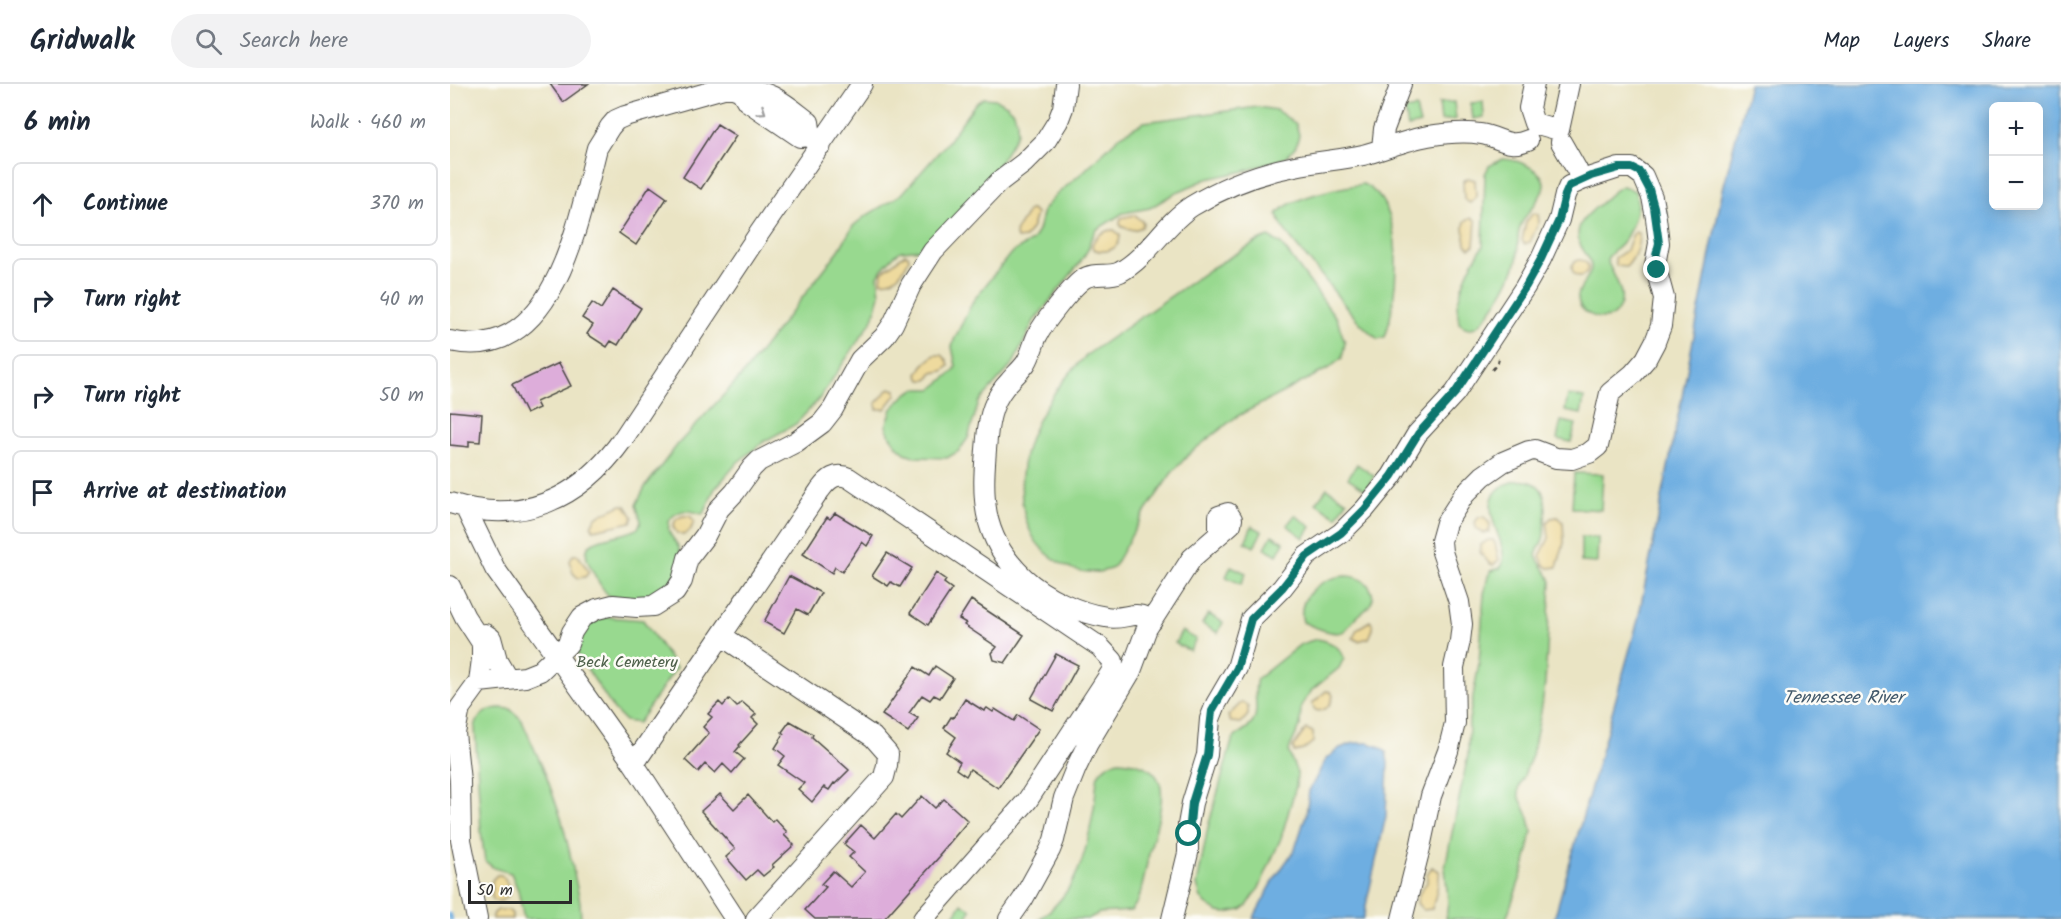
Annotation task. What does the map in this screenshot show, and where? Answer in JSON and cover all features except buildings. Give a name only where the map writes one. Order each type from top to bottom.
[{"type":"street","points":[[457,505],[496,512],[531,508],[566,492],[600,469],[623,439],[816,140],[862,84]]},
{"type":"street","points":[[479,682],[525,677],[545,668],[568,644],[576,625],[590,612],[606,606],[653,606],[675,592],[682,581],[688,558],[705,536],[719,509],[735,492],[752,468],[759,461],[796,442],[822,423],[833,409],[860,360],[884,337],[893,324],[911,285],[933,251],[999,182],[1024,163],[1045,142],[1063,108],[1066,84]]},
{"type":"street","points":[[1382,148],[1384,129],[1401,84]]},
{"type":"street","points":[[1534,84],[1529,108],[1534,123],[1559,130],[1569,84]]},
{"type":"street","points":[[450,341],[470,345],[492,341],[512,333],[531,319],[557,279],[570,245],[597,148],[616,120],[631,113],[724,88],[741,91],[753,88],[769,94],[809,122],[816,140]]},
{"type":"street","points":[[1152,621],[1143,614],[1135,613],[1120,618],[1108,618],[1065,603],[1026,580],[1005,556],[989,527],[985,509],[988,428],[994,403],[1028,360],[1040,330],[1081,280],[1093,275],[1113,275],[1121,271],[1138,258],[1171,222],[1191,207],[1211,195],[1261,174],[1302,164],[1360,155],[1424,137],[1457,133],[1481,134],[1510,144],[1519,144],[1528,140]]},
{"type":"street","points":[[1561,142],[1577,170],[1580,181]]},
{"type":"street","points":[[1172,919],[1185,870],[1190,812],[1207,755],[1212,711],[1237,668],[1251,619],[1282,588],[1307,556],[1341,533],[1365,509],[1392,476],[1418,434],[1455,393],[1526,286],[1555,230],[1569,186],[1619,168],[1632,168],[1643,176],[1652,197],[1656,218],[1659,243],[1655,265],[1664,298],[1661,326],[1646,359],[1633,374],[1610,393],[1598,446],[1589,453],[1572,459],[1556,458],[1535,450],[1503,462],[1483,476],[1464,495],[1446,523],[1441,542],[1442,552],[1459,602],[1462,624],[1454,667],[1455,723],[1448,751],[1431,796],[1402,919]]},
{"type":"street","points":[[634,764],[827,480],[843,475],[1090,641],[1113,661],[1112,671],[1027,801],[923,919]]},
{"type":"street","points":[[457,505],[495,569],[634,764],[735,919]]},
{"type":"street","points":[[1009,919],[1023,899],[1050,850],[1064,798],[1079,762],[1131,671],[1152,621],[1192,558],[1219,533]]},
{"type":"street","points":[[450,586],[482,643],[479,682],[460,708],[455,734],[460,781],[461,840],[477,919]]},
{"type":"street","points":[[470,624],[491,638],[497,660],[508,679]]},
{"type":"street","points":[[722,636],[873,737],[888,754],[884,777],[756,919]]},
{"type":"green space","points":[[984,98],[995,99],[1007,105],[1014,112],[1017,132],[977,195],[925,249],[901,251],[882,269],[878,276],[880,295],[873,319],[819,399],[796,424],[765,441],[738,462],[714,490],[705,512],[702,514],[681,512],[670,519],[669,532],[681,556],[677,572],[667,586],[646,598],[609,596],[591,568],[587,548],[600,539],[638,528],[641,521],[636,505],[645,487],[678,444],[744,373],[839,250],[853,226],[902,194],[946,144],[975,104]]},
{"type":"green space","points":[[1454,102],[1456,119],[1441,121],[1439,103]]},
{"type":"green space","points":[[1483,102],[1484,117],[1473,119],[1471,103]]},
{"type":"green space","points":[[1258,107],[1276,110],[1296,124],[1299,135],[1296,146],[1285,158],[1245,171],[1207,179],[1175,193],[1150,208],[1123,213],[1096,230],[1079,264],[1034,321],[1013,364],[979,402],[968,438],[959,451],[947,458],[916,457],[905,453],[898,447],[886,426],[892,409],[906,394],[915,389],[932,389],[954,371],[956,366],[952,347],[973,301],[1011,253],[1032,241],[1038,231],[1043,210],[1055,196],[1121,135],[1144,122]]},
{"type":"green space","points":[[1416,108],[1420,124],[1408,127],[1405,110]]},
{"type":"green space","points":[[1502,159],[1519,162],[1533,169],[1541,176],[1544,183],[1543,190],[1520,227],[1517,260],[1507,286],[1480,324],[1467,328],[1459,323],[1457,305],[1469,269],[1483,246],[1485,174],[1489,166]]},
{"type":"green space","points":[[1363,184],[1377,195],[1387,211],[1396,254],[1396,277],[1390,320],[1385,337],[1378,339],[1353,315],[1294,243],[1277,214],[1304,198]]},
{"type":"green space","points":[[1623,186],[1635,191],[1636,210],[1626,236],[1607,260],[1620,288],[1621,302],[1613,316],[1601,318],[1590,315],[1579,302],[1579,292],[1590,274],[1591,266],[1580,244],[1579,229],[1588,215],[1611,193]]},
{"type":"green space","points":[[1269,237],[1280,243],[1337,319],[1345,343],[1342,358],[1329,368],[1236,417],[1190,453],[1171,474],[1143,515],[1113,568],[1098,572],[1084,572],[1057,561],[1043,550],[1032,535],[1023,508],[1023,464],[1026,450],[1041,414],[1066,378],[1088,354],[1210,269]]},
{"type":"green space","points":[[1568,395],[1584,398],[1581,414],[1565,411]]},
{"type":"green space","points":[[1561,421],[1576,424],[1571,442],[1557,439]]},
{"type":"green space","points":[[1357,464],[1374,476],[1366,490],[1348,478]]},
{"type":"green space","points":[[1574,473],[1603,474],[1601,510],[1572,508]]},
{"type":"green space","points":[[1514,481],[1532,482],[1542,490],[1546,504],[1544,534],[1536,556],[1551,582],[1541,712],[1532,755],[1519,788],[1519,796],[1529,818],[1532,832],[1524,868],[1506,919],[1446,919],[1448,902],[1445,867],[1468,755],[1469,720],[1479,663],[1484,594],[1488,576],[1491,571],[1500,568],[1503,559],[1491,510],[1492,499],[1499,489]]},
{"type":"green space","points":[[1327,488],[1347,501],[1337,517],[1316,503]]},
{"type":"green space","points":[[1295,515],[1311,527],[1304,538],[1287,525]]},
{"type":"green space","points":[[1252,526],[1262,531],[1254,547],[1245,542]]},
{"type":"green space","points":[[1272,535],[1284,542],[1277,555],[1265,548]]},
{"type":"green space","points":[[1581,537],[1598,538],[1597,563],[1581,562]]},
{"type":"green space","points":[[1231,566],[1246,573],[1241,584],[1226,577]]},
{"type":"green space","points":[[1344,576],[1355,577],[1367,584],[1373,598],[1369,607],[1344,631],[1340,632],[1335,633],[1303,622],[1303,604],[1312,590],[1327,581]]},
{"type":"green space","points":[[1208,614],[1223,622],[1218,633],[1202,624]]},
{"type":"green space","name":"Beck Cemetery","points":[[606,617],[643,620],[676,668],[638,723],[625,721],[614,710],[573,647],[585,627],[593,621]]},
{"type":"green space","points":[[1182,631],[1196,639],[1190,651],[1175,643]]},
{"type":"green space","points":[[1317,639],[1334,645],[1344,658],[1339,668],[1312,690],[1301,706],[1300,726],[1289,753],[1297,773],[1296,786],[1281,838],[1259,888],[1247,906],[1241,910],[1218,912],[1201,898],[1197,885],[1208,827],[1232,741],[1253,722],[1256,712],[1257,679],[1301,644]]},
{"type":"green space","points":[[500,708],[510,709],[521,719],[546,775],[562,821],[580,902],[581,919],[524,919],[518,890],[511,873],[494,868],[485,861],[481,832],[475,727],[484,713]]},
{"type":"green space","points":[[1119,761],[1138,764],[1151,770],[1158,779],[1161,790],[1159,817],[1138,901],[1131,911],[1099,913],[1088,919],[1039,919],[1062,898],[1077,872],[1087,844],[1098,775],[1107,765]]},
{"type":"green space","points":[[962,903],[971,910],[966,919],[952,919]]},
{"type":"sand","points":[[1468,178],[1475,180],[1476,197],[1470,203],[1464,199],[1463,181]]},
{"type":"sand","points":[[1029,210],[1036,214],[1032,227],[1025,238],[1017,239],[1015,232]]},
{"type":"sand","points":[[1533,213],[1538,214],[1539,222],[1530,242],[1524,244],[1522,240],[1526,222]]},
{"type":"sand","points":[[1134,215],[1143,222],[1142,227],[1134,230],[1122,227],[1121,218]]},
{"type":"sand","points":[[1472,218],[1476,221],[1474,245],[1470,248],[1466,244],[1464,227],[1465,221]]},
{"type":"sand","points":[[1114,230],[1120,235],[1115,247],[1107,251],[1093,249],[1093,242],[1098,236],[1103,232]]},
{"type":"sand","points":[[1635,232],[1638,233],[1639,242],[1632,260],[1626,267],[1616,266],[1615,258],[1627,250]]},
{"type":"sand","points":[[905,254],[909,259],[902,272],[891,280],[881,281],[882,272]]},
{"type":"sand","points":[[1580,260],[1588,268],[1580,276],[1572,268]]},
{"type":"sand","points":[[935,355],[942,355],[949,366],[943,371],[933,373],[928,380],[921,380],[918,374],[924,364]]},
{"type":"sand","points":[[890,388],[896,390],[896,395],[885,409],[877,409],[876,403]]},
{"type":"sand","points":[[621,505],[626,506],[633,517],[631,522],[594,530],[591,525],[597,516]]},
{"type":"sand","points":[[690,516],[694,521],[691,529],[684,535],[677,533],[673,527],[676,519]]},
{"type":"sand","points":[[1479,517],[1484,517],[1490,524],[1489,532],[1483,533],[1476,528],[1475,522]]},
{"type":"sand","points":[[1558,517],[1563,522],[1564,543],[1557,567],[1549,568],[1544,565],[1540,556],[1549,538],[1547,522],[1551,518]]},
{"type":"sand","points":[[1488,540],[1493,540],[1495,543],[1499,560],[1493,565],[1480,552],[1481,545]]},
{"type":"sand","points":[[573,555],[578,555],[589,572],[585,577],[578,578],[573,573],[570,561]]},
{"type":"sand","points":[[1370,621],[1373,629],[1369,638],[1358,641],[1353,638],[1357,629]]},
{"type":"sand","points":[[1326,691],[1331,692],[1333,696],[1331,702],[1325,709],[1315,710],[1312,704]]},
{"type":"sand","points":[[1242,702],[1248,706],[1248,715],[1241,723],[1231,722],[1228,716]]},
{"type":"sand","points":[[1306,729],[1313,732],[1313,742],[1303,750],[1294,752],[1293,747]]},
{"type":"sand","points":[[1432,867],[1439,871],[1438,884],[1432,909],[1423,910],[1417,900],[1421,889],[1427,883],[1427,874]]},
{"type":"sand","points":[[497,875],[501,875],[507,881],[508,887],[508,896],[501,901],[494,901],[492,897],[492,880]]},
{"type":"sand","points":[[498,910],[509,910],[512,919],[492,919]]},
{"type":"water","name":"Tennessee River","points":[[1749,84],[2061,84],[2061,919],[1554,919],[1638,620],[1722,193]]},
{"type":"water","points":[[1354,743],[1369,743],[1380,747],[1386,752],[1388,763],[1386,816],[1363,919],[1253,919],[1275,878],[1295,849],[1306,815],[1309,791],[1326,759],[1340,748]]},
{"type":"waterway","points":[[450,915],[451,919]]},
{"type":"route","points":[[1189,834],[1188,825],[1192,803],[1207,755],[1212,711],[1237,668],[1251,619],[1282,588],[1307,556],[1341,533],[1365,509],[1388,482],[1418,434],[1455,393],[1526,286],[1541,259],[1559,220],[1569,186],[1612,169],[1632,168],[1640,172],[1649,189],[1654,207],[1659,243],[1655,260],[1657,270]]}]
